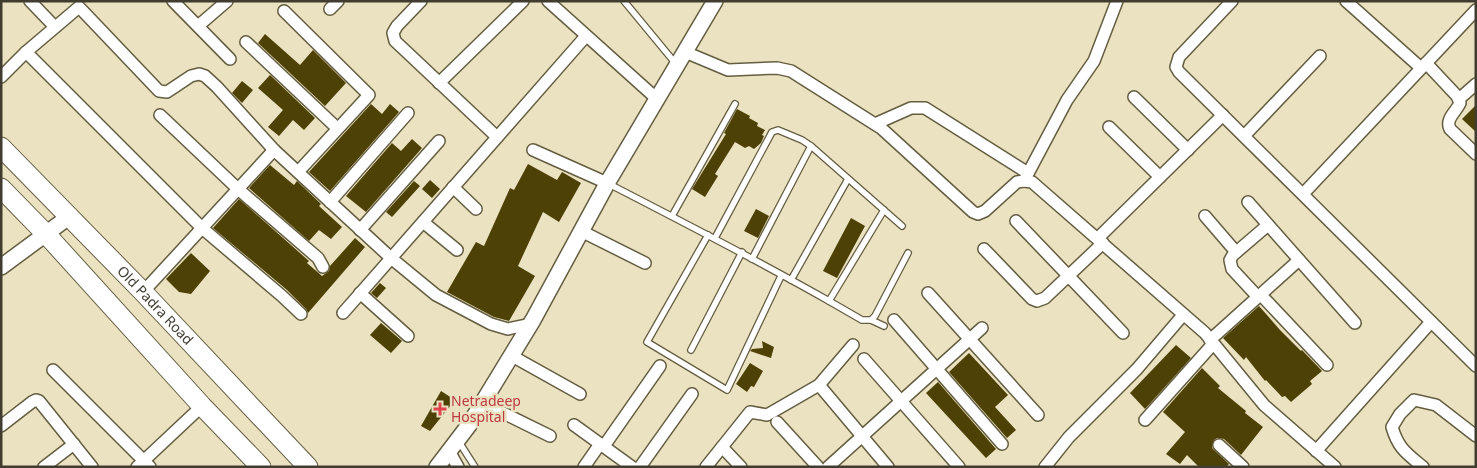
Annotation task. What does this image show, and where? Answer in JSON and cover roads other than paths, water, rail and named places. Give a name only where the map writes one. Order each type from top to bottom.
[{"type":"main road","name":"Old Padra Road","points":[[1,147],[143,292],[308,467]]},
{"type":"main road","points":[[1,188],[46,234],[202,406],[260,466]]},
{"type":"street","points":[[30,1],[55,27]]},
{"type":"street","points":[[173,1],[230,59]]},
{"type":"street","points":[[198,26],[227,1]]},
{"type":"street","points":[[421,1],[397,26],[393,33],[395,41],[497,137]]},
{"type":"street","points":[[439,83],[523,1]]},
{"type":"street","points":[[548,1],[657,100]]},
{"type":"street","points":[[437,467],[483,403],[512,356],[607,183],[715,1]]},
{"type":"street","points":[[685,52],[728,70],[777,68],[791,71],[875,124],[973,212],[978,214],[985,211],[1012,186],[1026,177],[1067,100],[1094,61],[1117,1]]},
{"type":"street","points":[[1232,1],[1177,62],[1176,66],[1179,72],[1476,366]]},
{"type":"street","points":[[1346,1],[1459,99],[1459,106],[1448,121],[1448,125],[1450,130],[1476,154]]},
{"type":"street","points":[[1,77],[26,52],[82,4],[159,91],[167,92],[191,76],[199,74],[205,76],[274,150],[391,258],[436,295],[491,324],[508,329],[531,324]]},
{"type":"street","points":[[1303,194],[1476,10]]},
{"type":"street","points":[[284,12],[369,95],[298,172]]},
{"type":"street","points":[[343,313],[586,36]]},
{"type":"street","points":[[246,42],[337,128]]},
{"type":"street","points":[[26,52],[202,228],[282,296],[300,314]]},
{"type":"street","points":[[1244,136],[1320,56]]},
{"type":"street","points":[[1459,99],[1476,84]]},
{"type":"street","points":[[1134,96],[1188,150]]},
{"type":"street","points":[[875,124],[911,108],[925,108],[1026,177],[1183,314],[1212,342],[1264,405],[1335,467]]},
{"type":"street","points":[[330,202],[408,114]]},
{"type":"street","points":[[160,115],[238,189],[318,258],[324,266]]},
{"type":"street","points":[[984,249],[1032,299],[1036,301],[1045,298],[1068,276],[1160,177],[1223,115]]},
{"type":"street","points":[[1109,127],[1160,177]]},
{"type":"street","points":[[360,230],[439,141]]},
{"type":"street","points":[[143,292],[274,150]]},
{"type":"street","points":[[533,150],[607,183]]},
{"type":"street","points":[[453,187],[476,209]]},
{"type":"street","points":[[1248,202],[1355,323]]},
{"type":"street","points":[[1,266],[70,216]]},
{"type":"street","points":[[1205,216],[1236,252]]},
{"type":"street","points":[[1016,221],[1123,333]]},
{"type":"street","points":[[423,222],[457,250]]},
{"type":"street","points":[[1268,225],[1236,252],[1230,260],[1232,269],[1327,365]]},
{"type":"street","points":[[581,231],[645,263]]},
{"type":"street","points":[[1145,420],[1212,342],[1299,260]]},
{"type":"street","points":[[360,293],[408,336]]},
{"type":"street","points":[[928,293],[1038,416]]},
{"type":"street","points":[[1045,467],[1069,437],[1137,369],[1183,314]]},
{"type":"street","points":[[1316,451],[1432,322]]},
{"type":"street","points":[[889,323],[937,369],[1002,444]]},
{"type":"street","points":[[828,467],[982,328]]},
{"type":"street","points":[[706,467],[750,412],[766,415],[818,385],[853,345]]},
{"type":"street","points":[[512,356],[580,394]]},
{"type":"street","points":[[864,359],[959,467]]},
{"type":"street","points":[[584,467],[660,366]]},
{"type":"street","points":[[53,370],[143,465],[202,406]]},
{"type":"street","points":[[818,385],[888,467]]},
{"type":"street","points":[[640,467],[692,394]]},
{"type":"street","points":[[1,426],[36,400],[39,401],[92,467]]},
{"type":"street","points":[[1424,467],[1409,456],[1396,442],[1392,427],[1400,414],[1414,400],[1436,405],[1476,436]]},
{"type":"street","points":[[483,403],[550,436]]},
{"type":"street","points":[[777,422],[818,467]]},
{"type":"street","points":[[574,424],[632,467]]},
{"type":"street","points":[[44,467],[74,444]]},
{"type":"street","points":[[453,446],[458,467]]},
{"type":"street","points":[[1219,446],[1238,465]]},
{"type":"street","points":[[722,447],[742,467]]},
{"type":"lane","points":[[624,1],[677,65]]},
{"type":"lane","points":[[672,216],[735,104]]},
{"type":"lane","points":[[714,238],[772,132],[778,130],[811,146],[902,226]]},
{"type":"lane","points":[[752,259],[811,146]]},
{"type":"lane","points":[[791,280],[848,179]]},
{"type":"lane","points":[[607,183],[742,252],[781,276],[862,320],[889,323]]},
{"type":"lane","points":[[829,301],[884,210]]},
{"type":"lane","points":[[708,235],[647,342],[727,390],[781,276]]},
{"type":"lane","points":[[691,350],[742,252]]},
{"type":"lane","points":[[871,320],[875,316],[908,253]]},
{"type":"lane","points":[[453,446],[475,467]]},
{"type":"place","name":"Netradeep Hospital","points":[[440,409]]}]
